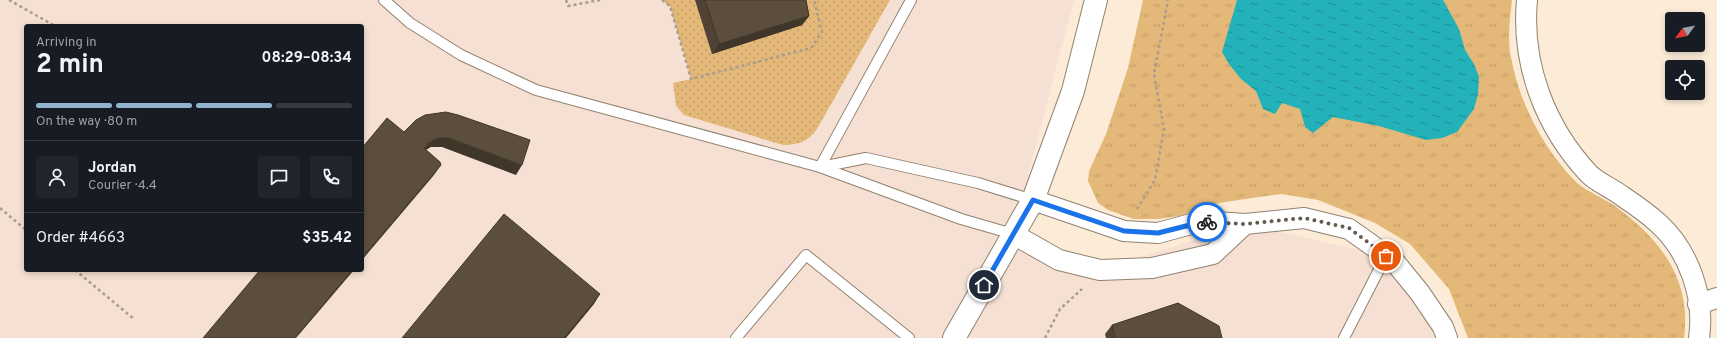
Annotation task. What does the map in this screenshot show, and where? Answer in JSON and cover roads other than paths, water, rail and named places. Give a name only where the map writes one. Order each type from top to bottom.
[{"type":"street","points":[[954,338],[1033,200],[1073,91],[1096,0]]},
{"type":"street","points":[[1527,0],[1525,16],[1527,43],[1534,76],[1548,115],[1564,144],[1590,175],[1658,222],[1675,241],[1690,270],[1701,325],[1699,338]]},
{"type":"street","points":[[1033,200],[1124,231],[1158,233],[1202,222],[1245,224],[1304,218],[1349,228],[1394,261],[1420,293],[1443,327],[1447,338]]},
{"type":"street","points":[[1013,234],[1059,260],[1100,270],[1152,268],[1213,254],[1245,224]]},
{"type":"street","points":[[1698,304],[1717,298]]},
{"type":"lane","points":[[384,0],[410,23],[461,55],[536,90],[820,167],[961,219],[1013,234]]},
{"type":"lane","points":[[820,167],[911,0]]},
{"type":"lane","points":[[820,167],[866,158],[978,183],[1033,200]]},
{"type":"lane","points":[[736,338],[806,255],[909,338]]},
{"type":"lane","points":[[1344,338],[1386,256]]},
{"type":"water","points":[[1237,0],[1443,0],[1459,29],[1465,50],[1474,64],[1479,77],[1478,94],[1474,109],[1457,132],[1442,138],[1426,140],[1379,126],[1333,117],[1313,133],[1305,127],[1300,109],[1282,103],[1275,114],[1263,109],[1256,91],[1241,79],[1222,52]]}]
